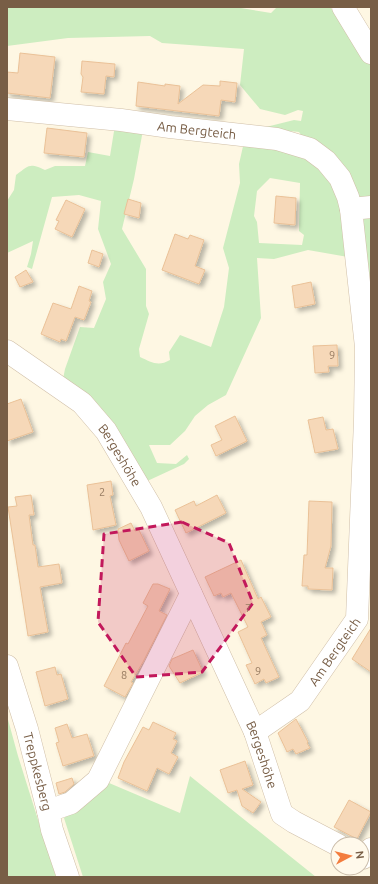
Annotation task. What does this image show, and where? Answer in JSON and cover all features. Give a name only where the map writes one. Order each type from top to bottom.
[{"type":"street","points":[[344,7],[371,53]]},
{"type":"street","name":"Am Bergteich","points":[[7,109],[121,120],[277,139],[310,149],[326,162],[340,178],[348,197],[361,208],[366,347],[366,420],[357,619],[300,701],[255,732]]},
{"type":"street","name":"Bergeshöhe","points":[[7,351],[82,403],[106,432],[151,507],[255,732],[282,814],[330,841]]},
{"type":"street","points":[[48,811],[71,803],[98,780],[191,594]]},
{"type":"street","name":"Treppkesberg","points":[[7,666],[27,730],[52,830],[68,877]]},
{"type":"highlighted area","points":[[182,522],[229,543],[253,603],[202,672],[136,677],[98,622],[104,534]]},
{"type":"green space","points":[[7,7],[235,7],[271,13],[277,7],[330,7],[371,59],[371,204],[366,205],[305,141],[299,132],[262,128],[294,120],[301,121],[303,111],[298,110],[285,115],[260,109],[240,85],[244,49],[162,43],[150,36],[68,38],[7,46]]},
{"type":"green space","points":[[115,125],[143,130],[134,179],[122,229],[146,269],[146,306],[149,314],[139,349],[140,357],[155,363],[162,363],[170,360],[169,352],[180,335],[211,347],[224,307],[229,268],[223,248],[240,183],[239,164],[244,142],[261,143],[320,164],[344,203],[348,257],[308,250],[274,259],[257,258],[261,318],[226,395],[208,405],[195,416],[185,431],[170,445],[149,445],[157,463],[176,464],[187,455],[189,459],[184,464],[143,483],[63,379],[65,369],[80,327],[94,328],[106,299],[103,282],[111,264],[98,229],[101,201],[79,195],[52,197],[32,269],[27,267],[33,241],[7,253],[7,201],[14,190],[16,175],[30,166],[36,166],[45,170],[55,166],[85,166],[88,152],[110,156]],"holes":[[[270,178],[300,183],[299,231],[304,235],[302,245],[259,243],[257,222],[254,216],[257,191]]]},
{"type":"green space","points":[[371,215],[371,339],[358,229],[364,218]]},
{"type":"green space","points":[[7,716],[18,756],[56,877],[7,877]]},
{"type":"green space","points":[[190,776],[316,877],[83,877],[64,818],[102,780],[180,813]]},
{"type":"building","points":[[20,53],[55,57],[50,98],[7,93],[7,72],[18,73]]},
{"type":"building","points":[[82,61],[115,64],[114,77],[106,76],[104,94],[81,92],[83,77],[81,74]]},
{"type":"building","points":[[220,81],[237,83],[235,102],[221,100],[219,116],[136,106],[138,82],[165,86],[165,84],[180,86],[178,104],[203,85],[220,86]]},
{"type":"building","points":[[47,128],[87,133],[84,157],[44,153]]},
{"type":"building","points":[[276,196],[296,198],[295,225],[274,223]]},
{"type":"building","points":[[128,199],[141,203],[139,218],[124,214]]},
{"type":"building","points":[[66,200],[85,209],[72,237],[55,229],[59,221],[56,220]]},
{"type":"building","points":[[175,234],[188,239],[190,235],[204,240],[195,266],[205,270],[199,284],[162,270]]},
{"type":"building","points":[[92,250],[103,254],[99,267],[88,263]]},
{"type":"building","points":[[26,270],[33,282],[20,287],[15,277]]},
{"type":"building","points":[[311,282],[315,304],[295,308],[292,286]]},
{"type":"building","points":[[79,286],[92,291],[89,301],[91,302],[84,320],[75,317],[66,341],[61,339],[60,342],[41,334],[53,303],[71,309]]},
{"type":"building","points":[[337,345],[338,366],[328,366],[329,372],[315,373],[313,346]]},
{"type":"building","points":[[21,399],[33,432],[7,441],[7,404]]},
{"type":"building","points":[[235,416],[247,441],[216,456],[211,445],[222,440],[215,426]]},
{"type":"building","points":[[323,417],[326,430],[333,429],[338,449],[315,453],[308,420]]},
{"type":"building","points":[[111,481],[113,495],[110,496],[116,525],[93,530],[87,485]]},
{"type":"building","points":[[31,495],[34,515],[29,515],[38,567],[59,564],[62,583],[40,587],[48,632],[28,636],[8,507],[17,506],[15,497]]},
{"type":"building","points":[[217,495],[226,513],[186,533],[175,510],[194,501],[196,506]]},
{"type":"building","points":[[309,501],[332,502],[331,546],[325,568],[333,568],[332,590],[308,589],[308,586],[302,586],[304,555],[307,555]]},
{"type":"building","points":[[131,523],[135,531],[139,530],[149,551],[129,561],[119,540],[118,529]]},
{"type":"building","points":[[241,560],[258,599],[261,597],[271,617],[261,622],[267,635],[261,638],[279,677],[266,683],[264,679],[255,684],[246,665],[252,663],[238,632],[248,627],[231,593],[223,597],[221,593],[214,596],[205,577]]},
{"type":"building","points":[[153,584],[158,584],[170,589],[159,611],[167,615],[131,682],[133,683],[125,697],[104,686],[126,643],[128,644],[148,606],[143,603]]},
{"type":"building","points":[[371,628],[371,672],[352,659]]},
{"type":"building","points":[[193,650],[203,672],[180,683],[169,666],[172,659]]},
{"type":"building","points":[[55,667],[57,675],[61,674],[68,699],[45,706],[36,672]]},
{"type":"building","points":[[296,719],[310,748],[296,754],[293,749],[287,752],[278,733]]},
{"type":"building","points":[[153,722],[176,733],[173,739],[177,741],[171,753],[178,757],[169,774],[157,768],[147,791],[118,778],[124,762],[143,727],[149,730]]},
{"type":"building","points":[[67,724],[72,738],[87,734],[94,756],[63,766],[56,743],[59,742],[55,728]]},
{"type":"building","points":[[245,761],[253,785],[242,789],[261,802],[253,813],[242,806],[237,790],[228,793],[220,770]]},
{"type":"building","points":[[72,778],[74,784],[65,792],[59,794],[56,783]]},
{"type":"building","points":[[349,800],[371,812],[359,836],[351,836],[334,827]]}]
